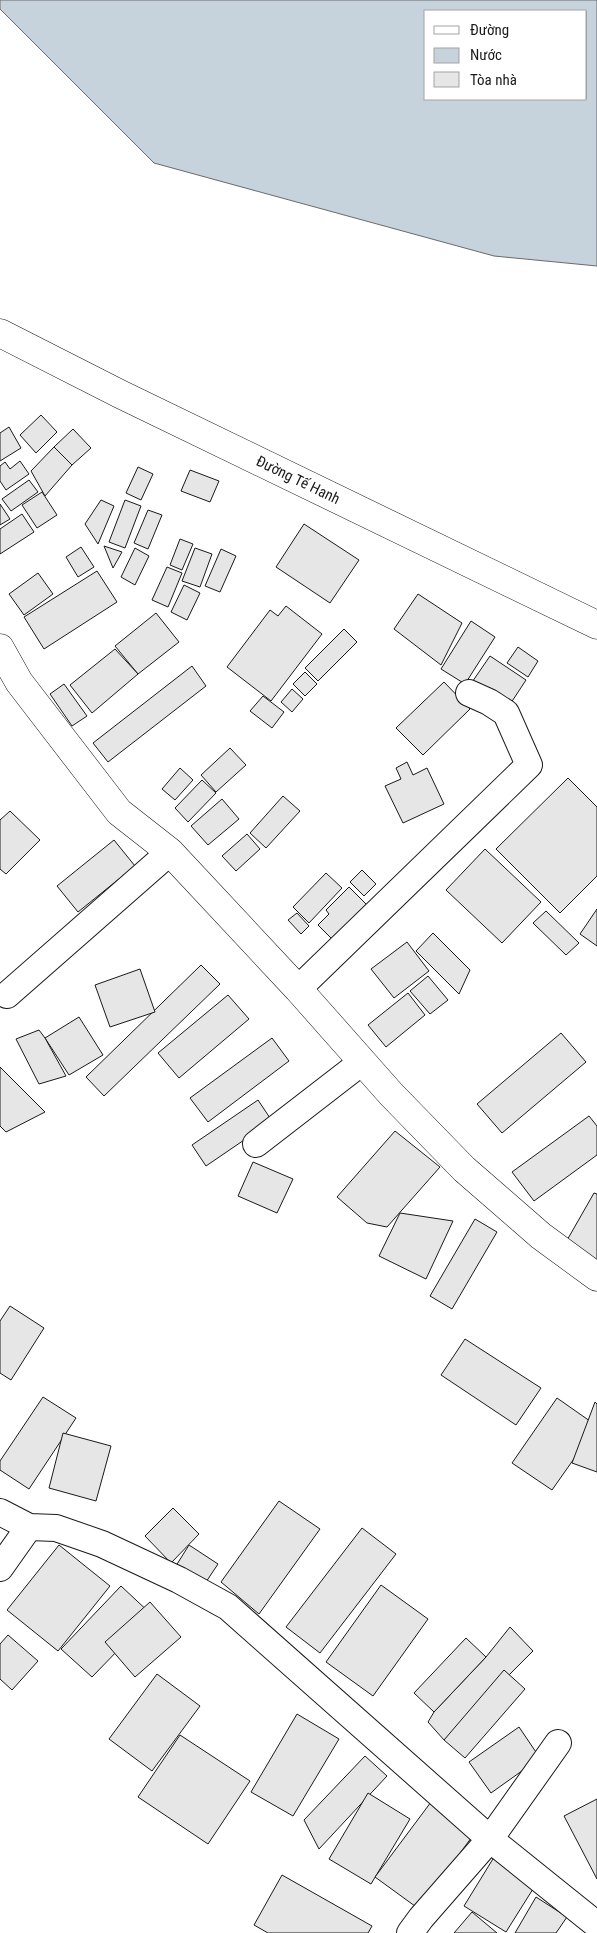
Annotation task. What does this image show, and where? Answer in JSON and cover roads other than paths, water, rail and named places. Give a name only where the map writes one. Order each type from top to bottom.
[{"type":"street","name":"Đường Tế Hanh","points":[[0,333],[120,394],[597,625]]},
{"type":"street","points":[[0,648],[19,682],[120,812],[170,852],[298,989],[362,1062],[464,1169],[541,1236],[597,1277]]},
{"type":"street","points":[[298,989],[529,765],[506,713],[469,693]]},
{"type":"street","points":[[7,995],[170,852]]},
{"type":"street","points":[[256,1144],[362,1062]]},
{"type":"street","points":[[0,1512],[28,1527],[56,1528],[102,1544],[179,1580],[228,1606],[490,1839],[597,1925]]},
{"type":"street","points":[[0,1568],[28,1527]]},
{"type":"street","points":[[410,1933],[490,1839],[558,1742]]},
{"type":"water","points":[[0,0],[597,0],[597,266],[494,256],[154,163],[0,9]]}]
